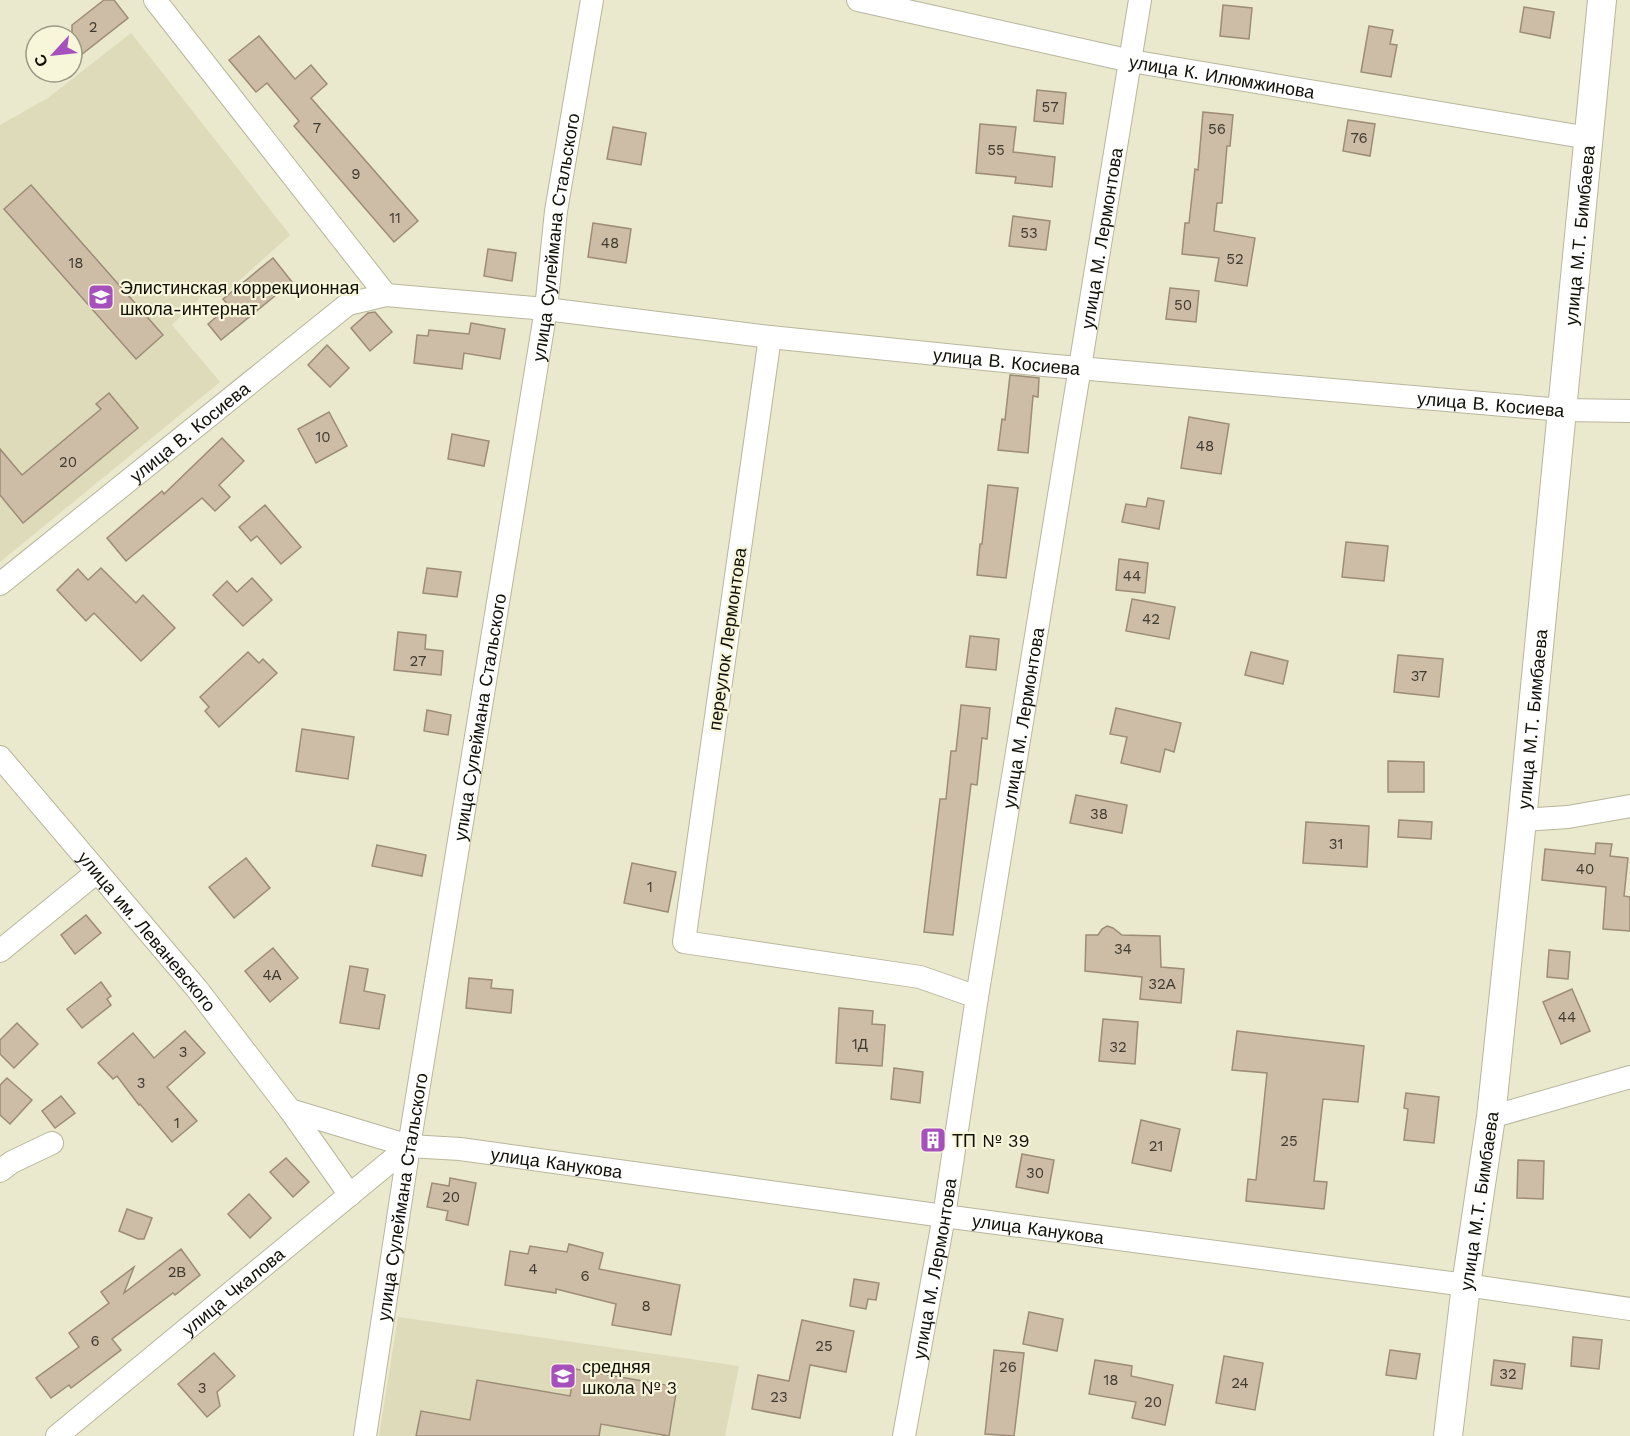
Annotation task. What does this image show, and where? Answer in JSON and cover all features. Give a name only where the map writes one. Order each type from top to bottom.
[{"type":"main road","name":"улица М.Т. Бимбаева","points":[[1448,1436],[1466,1285],[1491,1117],[1602,0]]},
{"type":"street","points":[[155,0],[386,295]]},
{"type":"street","name":"улица Сулеймана Стальского","points":[[365,1436],[409,1146],[546,309],[556,211],[592,0]]},
{"type":"street","name":"улица К. Илюмжинова","points":[[858,0],[1131,61],[1589,138]]},
{"type":"street","name":"улица М. Лермонтова","points":[[904,1436],[944,1216],[977,997],[1140,0]]},
{"type":"street","name":"улица В. Косиева","points":[[0,584],[348,304],[386,295],[546,309],[770,337],[1079,368],[1562,410],[1630,411]]},
{"type":"street","name":"переулок Лермонтова","points":[[770,337],[684,942],[920,977],[977,997]]},
{"type":"street","name":"улица им. Леваневского","points":[[0,757],[197,988],[290,1110],[350,1195]]},
{"type":"street","points":[[1522,820],[1568,817],[1630,806]]},
{"type":"street","points":[[0,951],[97,872]]},
{"type":"street","points":[[1491,1117],[1630,1077]]},
{"type":"street","points":[[290,1110],[409,1146]]},
{"type":"street","points":[[0,1171],[12,1162],[52,1143]]},
{"type":"street","name":"улица Чкалова","points":[[57,1436],[409,1146]]},
{"type":"street","name":"улица Канукова","points":[[409,1146],[460,1149],[1630,1309]]},
{"type":"shaded area","name":"Элистинская коррекционная школа-интернат","points":[[131,33],[290,235],[221,297],[202,296],[172,325],[220,382],[0,562],[0,125],[48,98],[66,84],[84,84],[84,70]]},
{"type":"shaded area","name":"средняя школа № 3","points":[[398,1317],[739,1366],[725,1436],[379,1436]]},
{"type":"building","points":[[104,0],[114,0],[128,18],[84,53],[84,24],[73,24]]},
{"type":"building","points":[[1223,5],[1252,8],[1249,39],[1220,36]]},
{"type":"building","points":[[1524,7],[1554,12],[1550,38],[1520,32]]},
{"type":"building","points":[[1369,26],[1393,30],[1390,44],[1397,45],[1391,77],[1361,72]]},
{"type":"building","points":[[259,36],[295,79],[311,65],[327,84],[311,98],[418,221],[394,242],[294,126],[299,121],[267,83],[256,92],[229,60]]},
{"type":"building","points":[[1037,90],[1066,93],[1063,124],[1034,121]]},
{"type":"building","points":[[1203,112],[1233,115],[1230,146],[1227,146],[1222,203],[1217,203],[1214,231],[1255,238],[1247,286],[1215,281],[1219,258],[1182,254],[1185,223],[1189,223],[1195,169],[1198,170]]},
{"type":"building","points":[[1348,120],[1375,124],[1370,156],[1343,151]]},
{"type":"building","points":[[980,124],[1016,127],[1013,152],[1055,157],[1052,187],[1015,183],[1016,177],[976,173]]},
{"type":"building","points":[[613,127],[646,133],[641,165],[607,159]]},
{"type":"building","name":"Элистинская коррекционная школа-интернат","points":[[31,185],[163,335],[136,359],[4,209]]},
{"type":"building","points":[[1013,216],[1050,221],[1046,250],[1009,246]]},
{"type":"building","points":[[593,223],[631,229],[626,263],[588,257]]},
{"type":"building","points":[[488,249],[516,253],[512,281],[484,276]]},
{"type":"building","points":[[273,258],[292,282],[221,340],[208,324],[229,306],[223,299]]},
{"type":"building","points":[[1170,288],[1199,291],[1196,322],[1166,319]]},
{"type":"building","points":[[375,312],[392,332],[370,351],[351,328],[368,313]]},
{"type":"building","points":[[471,323],[505,329],[500,359],[464,353],[462,369],[414,363],[417,335],[428,336],[429,330],[469,334]]},
{"type":"building","points":[[327,345],[349,368],[330,387],[308,365]]},
{"type":"building","points":[[1010,375],[1039,378],[1038,397],[1033,396],[1028,453],[998,450],[1002,419],[1005,420]]},
{"type":"building","points":[[109,393],[138,428],[23,523],[0,495],[0,449],[22,475],[101,409],[96,404]]},
{"type":"building","points":[[329,412],[347,446],[316,463],[298,429]]},
{"type":"building","points":[[1189,417],[1229,424],[1221,474],[1181,468]]},
{"type":"building","points":[[452,434],[489,441],[484,466],[448,459]]},
{"type":"building","points":[[222,438],[244,461],[219,485],[230,497],[215,511],[202,498],[126,561],[107,538],[162,491],[164,494]]},
{"type":"building","points":[[988,485],[1018,488],[1006,578],[977,575]]},
{"type":"building","points":[[1148,498],[1164,501],[1159,529],[1122,522],[1126,504],[1146,507]]},
{"type":"building","points":[[265,505],[301,547],[281,564],[257,536],[251,541],[239,527]]},
{"type":"building","points":[[1346,542],[1388,546],[1384,581],[1342,577]]},
{"type":"building","points":[[1119,559],[1148,563],[1145,593],[1116,590]]},
{"type":"building","points":[[101,568],[136,603],[143,595],[175,628],[141,661],[94,613],[86,621],[57,590],[78,569],[88,580]]},
{"type":"building","points":[[427,568],[461,572],[457,597],[423,593]]},
{"type":"building","points":[[252,578],[272,600],[243,626],[213,595],[227,581],[237,592]]},
{"type":"building","points":[[1132,599],[1175,607],[1169,639],[1126,631]]},
{"type":"building","points":[[398,632],[426,635],[425,649],[443,651],[441,675],[394,670]]},
{"type":"building","points":[[970,636],[999,639],[996,670],[966,667]]},
{"type":"building","points":[[248,652],[259,663],[263,659],[277,673],[219,727],[205,711],[209,707],[200,697]]},
{"type":"building","points":[[1251,652],[1288,661],[1283,684],[1245,675]]},
{"type":"building","points":[[1398,655],[1443,659],[1439,697],[1394,692]]},
{"type":"building","points":[[961,705],[990,708],[987,739],[982,738],[977,785],[971,784],[953,935],[924,932],[940,799],[946,799],[951,751],[956,751]]},
{"type":"building","points":[[1116,708],[1181,723],[1174,752],[1165,749],[1160,772],[1121,763],[1127,737],[1110,734]]},
{"type":"building","points":[[427,710],[451,715],[448,735],[424,731]]},
{"type":"building","points":[[302,729],[354,737],[348,779],[296,771]]},
{"type":"building","points":[[1388,761],[1424,762],[1424,792],[1388,792]]},
{"type":"building","points":[[1076,795],[1127,805],[1122,833],[1070,823]]},
{"type":"building","points":[[1399,820],[1432,822],[1431,839],[1398,837]]},
{"type":"building","points":[[1306,822],[1369,826],[1367,867],[1303,863]]},
{"type":"building","points":[[1596,843],[1612,844],[1610,856],[1628,858],[1624,896],[1630,897],[1630,931],[1603,929],[1606,887],[1542,880],[1545,849],[1595,854]]},
{"type":"building","points":[[377,845],[426,855],[422,876],[372,866]]},
{"type":"building","points":[[246,858],[270,888],[234,918],[209,887]]},
{"type":"building","points":[[632,863],[676,872],[668,912],[624,903]]},
{"type":"building","points":[[86,915],[101,933],[75,954],[61,935]]},
{"type":"building","points":[[1107,926],[1122,935],[1160,936],[1161,967],[1184,969],[1181,1003],[1140,999],[1142,977],[1085,971],[1086,935],[1098,935]]},
{"type":"building","points":[[273,948],[298,978],[270,1002],[245,971]]},
{"type":"building","points":[[1549,950],[1570,952],[1568,979],[1547,977]]},
{"type":"building","points":[[350,966],[368,969],[364,991],[385,995],[379,1029],[340,1023]]},
{"type":"building","points":[[469,978],[492,980],[491,988],[513,990],[511,1013],[466,1008]]},
{"type":"building","points":[[101,982],[111,996],[107,999],[111,1005],[82,1028],[67,1009]]},
{"type":"building","points":[[1572,989],[1590,1031],[1561,1044],[1543,1002]]},
{"type":"building","points":[[839,1008],[873,1011],[872,1024],[885,1025],[882,1066],[836,1063]]},
{"type":"building","points":[[1103,1019],[1138,1022],[1135,1064],[1099,1061]]},
{"type":"building","points":[[17,1023],[38,1044],[14,1068],[0,1054],[0,1040]]},
{"type":"building","points":[[185,1031],[205,1053],[167,1087],[197,1121],[172,1142],[117,1076],[113,1079],[98,1063],[133,1033],[154,1058]]},
{"type":"building","points":[[1237,1031],[1364,1046],[1358,1102],[1323,1099],[1314,1181],[1327,1182],[1324,1209],[1246,1201],[1248,1179],[1256,1180],[1267,1073],[1232,1070]]},
{"type":"building","points":[[894,1068],[923,1072],[920,1103],[891,1099]]},
{"type":"building","points":[[7,1078],[32,1100],[10,1124],[0,1115],[0,1085]]},
{"type":"building","points":[[1406,1093],[1439,1097],[1434,1143],[1404,1140],[1408,1109],[1404,1108]]},
{"type":"building","points":[[61,1096],[75,1113],[55,1128],[42,1111]]},
{"type":"building","points":[[1141,1120],[1180,1129],[1171,1171],[1132,1163]]},
{"type":"building","points":[[1022,1154],[1054,1160],[1048,1193],[1016,1187]]},
{"type":"building","points":[[286,1158],[309,1182],[293,1197],[270,1172]]},
{"type":"building","points":[[1518,1160],[1544,1161],[1543,1199],[1517,1198]]},
{"type":"building","points":[[450,1178],[476,1183],[468,1225],[446,1220],[448,1211],[427,1207],[432,1183],[449,1186]]},
{"type":"building","points":[[249,1194],[271,1218],[250,1238],[228,1214]]},
{"type":"building","points":[[127,1209],[152,1218],[144,1239],[138,1239],[119,1231]]},
{"type":"building","points":[[569,1244],[603,1253],[599,1269],[680,1285],[671,1335],[612,1325],[616,1304],[556,1289],[556,1293],[505,1285],[510,1251],[528,1254],[530,1246],[567,1252]]},
{"type":"building","points":[[181,1249],[200,1275],[112,1339],[121,1350],[71,1388],[69,1385],[51,1398],[36,1378],[79,1347],[69,1333],[109,1303],[101,1292],[134,1267],[124,1293]]},
{"type":"building","points":[[854,1279],[879,1283],[876,1300],[868,1299],[866,1309],[850,1306]]},
{"type":"building","points":[[1029,1312],[1063,1319],[1057,1351],[1023,1344]]},
{"type":"building","points":[[802,1320],[854,1331],[846,1372],[810,1365],[800,1418],[752,1409],[758,1375],[789,1381]]},
{"type":"building","points":[[1573,1337],[1602,1340],[1599,1369],[1571,1366]]},
{"type":"building","points":[[994,1350],[1024,1353],[1014,1436],[985,1434]]},
{"type":"building","points":[[1390,1350],[1420,1354],[1416,1379],[1386,1375]]},
{"type":"building","points":[[214,1353],[235,1376],[217,1392],[220,1406],[207,1417],[178,1384]]},
{"type":"building","points":[[1224,1356],[1263,1363],[1255,1410],[1216,1403]]},
{"type":"building","points":[[1095,1360],[1132,1366],[1131,1376],[1173,1385],[1165,1425],[1132,1418],[1136,1402],[1089,1394]]},
{"type":"building","points":[[1494,1360],[1525,1364],[1522,1389],[1491,1385]]},
{"type":"building","points":[[575,1369],[677,1387],[669,1436],[601,1424],[599,1436],[416,1436],[421,1411],[470,1420],[477,1380],[570,1396]]},
{"type":"place","name":"Элистинская коррекционная школа-интернат","points":[[101,297]]},
{"type":"place","name":"ТП № 39","points":[[933,1140]]},
{"type":"place","name":"средняя школа № 3","points":[[563,1376]]}]
